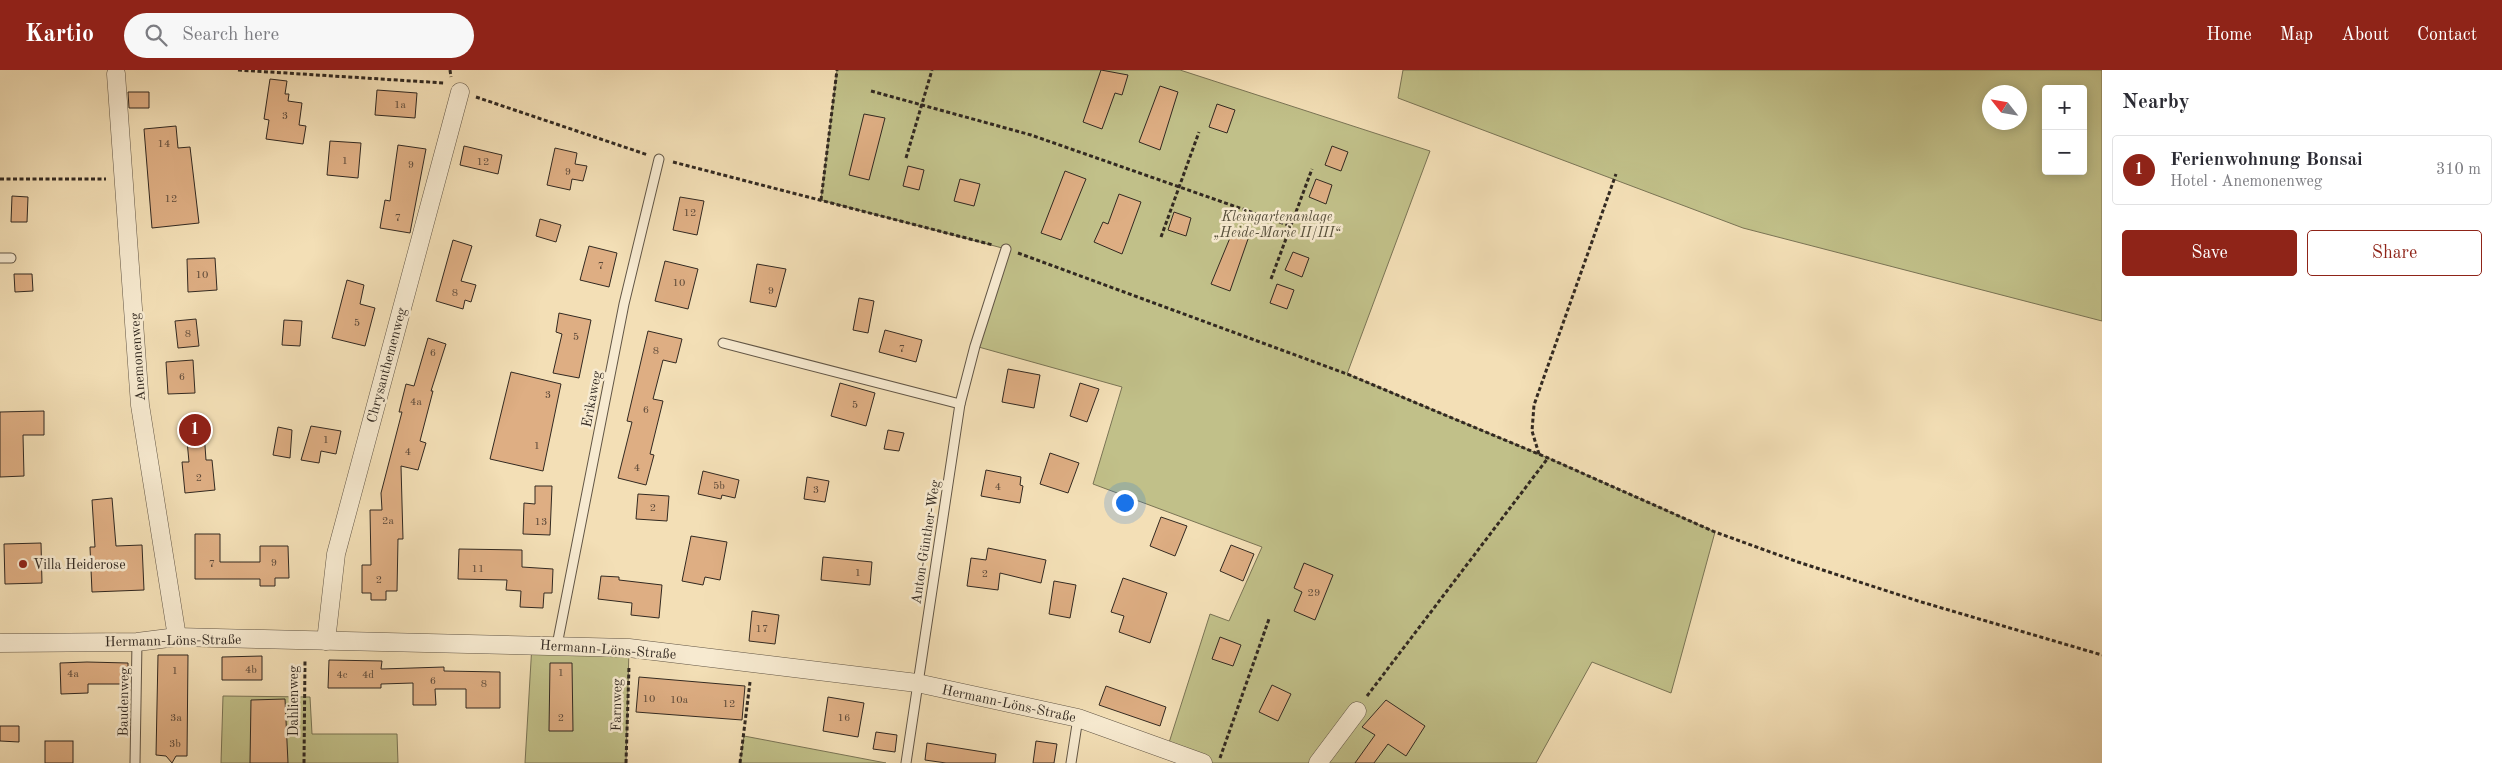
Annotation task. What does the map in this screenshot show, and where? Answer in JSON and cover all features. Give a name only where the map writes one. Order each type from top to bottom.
[{"type":"street","name":"Anemonenweg","points":[[116,74],[140,405],[177,637]]},
{"type":"street","name":"Chrysanthemenweg","points":[[326,641],[336,554],[460,92]]},
{"type":"street","name":"Hermann-Löns-Straße","points":[[0,644],[137,642],[177,637],[629,648],[917,683],[1078,718],[1203,763]]},
{"type":"street","points":[[1318,763],[1357,711]]},
{"type":"lane","name":"Erikaweg","points":[[557,645],[624,304],[659,159]]},
{"type":"lane","name":"Anton-Günther-Weg","points":[[906,763],[960,404],[1006,248]]},
{"type":"lane","points":[[0,258],[11,258]]},
{"type":"lane","points":[[723,343],[960,404]]},
{"type":"lane","name":"Baudenweg","points":[[136,763],[137,642]]},
{"type":"lane","points":[[1072,763],[1078,718]]},
{"type":"path","points":[[821,200],[837,70]]},
{"type":"path","points":[[906,158],[932,70]]},
{"type":"path","points":[[871,91],[1031,135],[1291,226]]},
{"type":"path","points":[[1161,237],[1199,132]]},
{"type":"path","points":[[659,159],[1006,248],[1347,374],[1539,454],[1715,532],[1789,559],[1918,601],[2102,655]]},
{"type":"path","points":[[1272,279],[1312,169]]},
{"type":"path","points":[[1539,454],[1532,431],[1534,405],[1616,174]]},
{"type":"path","points":[[0,178],[124,179]]},
{"type":"path","points":[[1357,711],[1384,672],[1548,458]]},
{"type":"path","points":[[1218,763],[1269,619]]},
{"type":"path","name":"Dahlienweg","points":[[304,763],[305,640]]},
{"type":"path","name":"Farnweg","points":[[626,763],[629,648]]},
{"type":"path","points":[[740,763],[752,663]]},
{"type":"green space","name":"Kleingartenanlage „Heide-Marie II/III“","points":[[837,70],[1180,70],[1430,151],[1347,374],[1548,458],[1715,532],[1671,693],[1592,662],[1536,763],[1203,763],[1167,749],[1210,614],[1229,621],[1262,547],[1093,484],[1122,387],[975,346],[1006,249],[821,200]]},
{"type":"green space","points":[[1403,70],[2102,70],[2102,321],[1743,228],[1398,98]]},
{"type":"green space","points":[[532,644],[629,648],[626,763],[525,763]]},
{"type":"green space","points":[[223,696],[310,697],[312,734],[397,734],[398,763],[221,763]]},
{"type":"green space","points":[[744,736],[886,763],[740,763]]},
{"type":"building","points":[[1101,70],[1128,75],[1122,95],[1115,93],[1102,129],[1083,122]]},
{"type":"building","points":[[270,79],[287,81],[285,94],[289,94],[288,101],[302,103],[299,125],[306,126],[303,144],[266,139],[269,120],[264,119]]},
{"type":"building","points":[[1160,86],[1178,92],[1160,150],[1139,142]]},
{"type":"building","points":[[377,90],[417,93],[415,118],[375,115]]},
{"type":"building","points":[[128,92],[149,92],[149,108],[129,108]]},
{"type":"building","points":[[1217,104],[1235,110],[1227,133],[1209,127]]},
{"type":"building","points":[[864,114],[885,118],[869,180],[849,175]]},
{"type":"building","points":[[176,126],[178,148],[190,147],[199,223],[152,228],[144,129]]},
{"type":"building","points":[[330,141],[361,143],[358,178],[327,175]]},
{"type":"building","points":[[398,145],[426,149],[410,233],[380,228],[385,200],[390,201]]},
{"type":"building","points":[[464,146],[502,155],[498,174],[460,165]]},
{"type":"building","points":[[1332,146],[1348,152],[1341,171],[1325,165]]},
{"type":"building","points":[[555,148],[577,153],[575,164],[587,166],[583,181],[572,179],[570,190],[547,185]]},
{"type":"building","points":[[908,166],[924,170],[919,190],[903,186]]},
{"type":"building","points":[[1065,171],[1086,179],[1061,240],[1041,233]]},
{"type":"building","points":[[960,179],[980,184],[974,206],[954,201]]},
{"type":"building","points":[[1316,179],[1332,185],[1326,204],[1309,197]]},
{"type":"building","points":[[1119,194],[1141,202],[1122,254],[1094,242],[1103,222],[1108,224]]},
{"type":"building","points":[[12,196],[28,197],[27,222],[11,222]]},
{"type":"building","points":[[680,197],[704,201],[697,235],[673,230]]},
{"type":"building","points":[[1174,212],[1191,218],[1186,236],[1168,230]]},
{"type":"building","points":[[540,219],[561,225],[556,242],[536,236]]},
{"type":"building","points":[[1232,233],[1248,239],[1230,291],[1211,284]]},
{"type":"building","points":[[453,240],[472,246],[461,281],[476,285],[471,302],[465,300],[463,309],[436,301]]},
{"type":"building","points":[[589,246],[617,253],[609,287],[580,280]]},
{"type":"building","points":[[1293,252],[1309,258],[1302,277],[1285,270]]},
{"type":"building","points":[[215,258],[217,290],[188,292],[187,259]]},
{"type":"building","points":[[665,261],[698,269],[688,309],[655,301]]},
{"type":"building","points":[[757,264],[786,269],[776,307],[750,302]]},
{"type":"building","points":[[14,274],[32,274],[33,291],[15,292]]},
{"type":"building","points":[[347,280],[364,285],[360,304],[375,308],[365,346],[332,338]]},
{"type":"building","points":[[1277,284],[1294,290],[1287,309],[1270,303]]},
{"type":"building","points":[[859,298],[874,301],[868,333],[853,330]]},
{"type":"building","points":[[559,313],[591,320],[579,378],[553,373],[562,334],[556,332]]},
{"type":"building","points":[[196,319],[199,346],[178,348],[175,321]]},
{"type":"building","points":[[284,320],[302,321],[300,346],[282,345]]},
{"type":"building","points":[[885,330],[922,340],[916,362],[879,352]]},
{"type":"building","points":[[648,331],[682,339],[676,363],[663,360],[653,399],[663,401],[650,454],[654,455],[646,485],[618,478],[632,422],[627,421]]},
{"type":"building","points":[[428,338],[446,344],[431,391],[433,391],[420,441],[426,443],[418,470],[401,466],[403,539],[398,539],[397,591],[386,591],[386,600],[371,600],[371,593],[362,593],[362,565],[371,565],[370,510],[382,510],[381,493],[402,412],[399,412],[406,384],[414,386]]},
{"type":"building","points":[[193,360],[195,393],[168,394],[166,362]]},
{"type":"building","points":[[1008,369],[1040,375],[1034,408],[1002,402]]},
{"type":"building","points":[[511,372],[561,384],[543,471],[490,459]]},
{"type":"building","points":[[840,383],[875,393],[866,426],[831,416]]},
{"type":"building","points":[[1080,383],[1099,389],[1087,422],[1070,416]]},
{"type":"building","points":[[44,411],[44,435],[23,435],[24,476],[0,477],[0,412]]},
{"type":"building","points":[[203,418],[206,460],[212,460],[215,490],[185,493],[182,462],[189,462],[185,419]]},
{"type":"building","points":[[311,426],[341,431],[336,454],[321,451],[319,463],[301,460]]},
{"type":"building","points":[[278,427],[292,430],[290,458],[273,455]]},
{"type":"building","points":[[888,430],[904,433],[899,451],[884,449]]},
{"type":"building","points":[[1050,453],[1079,463],[1068,493],[1040,484]]},
{"type":"building","points":[[986,470],[1021,477],[1020,485],[1023,486],[1020,503],[981,496]]},
{"type":"building","points":[[703,471],[739,480],[735,498],[722,495],[721,499],[698,494]]},
{"type":"building","points":[[807,477],[829,481],[825,502],[804,499]]},
{"type":"building","points":[[535,486],[552,486],[550,535],[523,534],[524,503],[535,504]]},
{"type":"building","points":[[638,494],[669,496],[667,521],[636,519]]},
{"type":"building","points":[[112,498],[116,546],[142,545],[144,590],[92,592],[90,547],[95,547],[92,500]]},
{"type":"building","points":[[1161,517],[1187,526],[1175,556],[1150,546]]},
{"type":"building","points":[[195,534],[220,534],[220,562],[260,562],[260,546],[288,546],[289,578],[275,578],[275,586],[260,586],[260,579],[195,579]]},
{"type":"building","points":[[691,536],[727,542],[720,580],[705,577],[703,585],[682,581]]},
{"type":"building","name":"Villa Heiderose","points":[[41,543],[42,583],[5,584],[4,544]]},
{"type":"building","points":[[1231,545],[1254,554],[1243,581],[1220,571]]},
{"type":"building","points":[[988,548],[1046,560],[1041,583],[1000,573],[998,590],[967,586],[971,558],[986,560]]},
{"type":"building","points":[[459,549],[522,550],[522,567],[553,569],[552,593],[544,593],[543,608],[520,607],[521,591],[506,590],[507,580],[458,579]]},
{"type":"building","points":[[823,557],[872,562],[870,585],[821,580]]},
{"type":"building","points":[[1304,563],[1333,575],[1315,620],[1294,611],[1302,592],[1294,588]]},
{"type":"building","points":[[601,576],[619,577],[619,580],[662,585],[659,618],[631,615],[632,603],[598,599]]},
{"type":"building","points":[[1123,578],[1167,593],[1150,643],[1119,632],[1124,616],[1111,612]]},
{"type":"building","points":[[1054,581],[1076,585],[1070,618],[1049,614]]},
{"type":"building","points":[[752,611],[779,615],[775,644],[749,641]]},
{"type":"building","points":[[1220,637],[1241,645],[1233,666],[1212,659]]},
{"type":"building","points":[[158,655],[188,655],[187,756],[176,756],[172,763],[166,756],[156,755]]},
{"type":"building","points":[[262,656],[262,680],[222,680],[222,657]]},
{"type":"building","points":[[329,660],[382,661],[381,669],[444,667],[444,671],[500,672],[500,708],[466,708],[466,689],[435,689],[436,705],[413,705],[413,683],[381,684],[381,688],[328,688]]},
{"type":"building","points":[[60,663],[128,663],[128,684],[88,684],[88,693],[61,694]]},
{"type":"building","points":[[550,663],[572,663],[573,731],[549,731]]},
{"type":"building","points":[[639,677],[745,686],[742,720],[636,712]]},
{"type":"building","points":[[1272,685],[1291,694],[1278,721],[1259,712]]},
{"type":"building","points":[[1106,686],[1166,707],[1160,726],[1099,705]]},
{"type":"building","points":[[828,697],[864,703],[858,737],[823,731]]},
{"type":"building","points":[[285,699],[288,763],[250,763],[251,700]]},
{"type":"building","points":[[1386,700],[1425,726],[1406,756],[1388,744],[1374,763],[1355,763],[1375,735],[1362,727]]},
{"type":"building","points":[[0,726],[19,726],[19,742],[0,741]]},
{"type":"building","points":[[876,732],[897,735],[895,752],[873,749]]},
{"type":"building","points":[[45,741],[73,741],[73,763],[45,763]]},
{"type":"building","points":[[1036,741],[1057,744],[1054,763],[1033,763]]},
{"type":"building","points":[[927,743],[996,754],[995,763],[946,763],[925,760]]},
{"type":"place","name":"Ferienwohnung Bonsai","points":[[195,430]]},
{"type":"place","name":"Villa Heiderose","points":[[23,564]]}]
